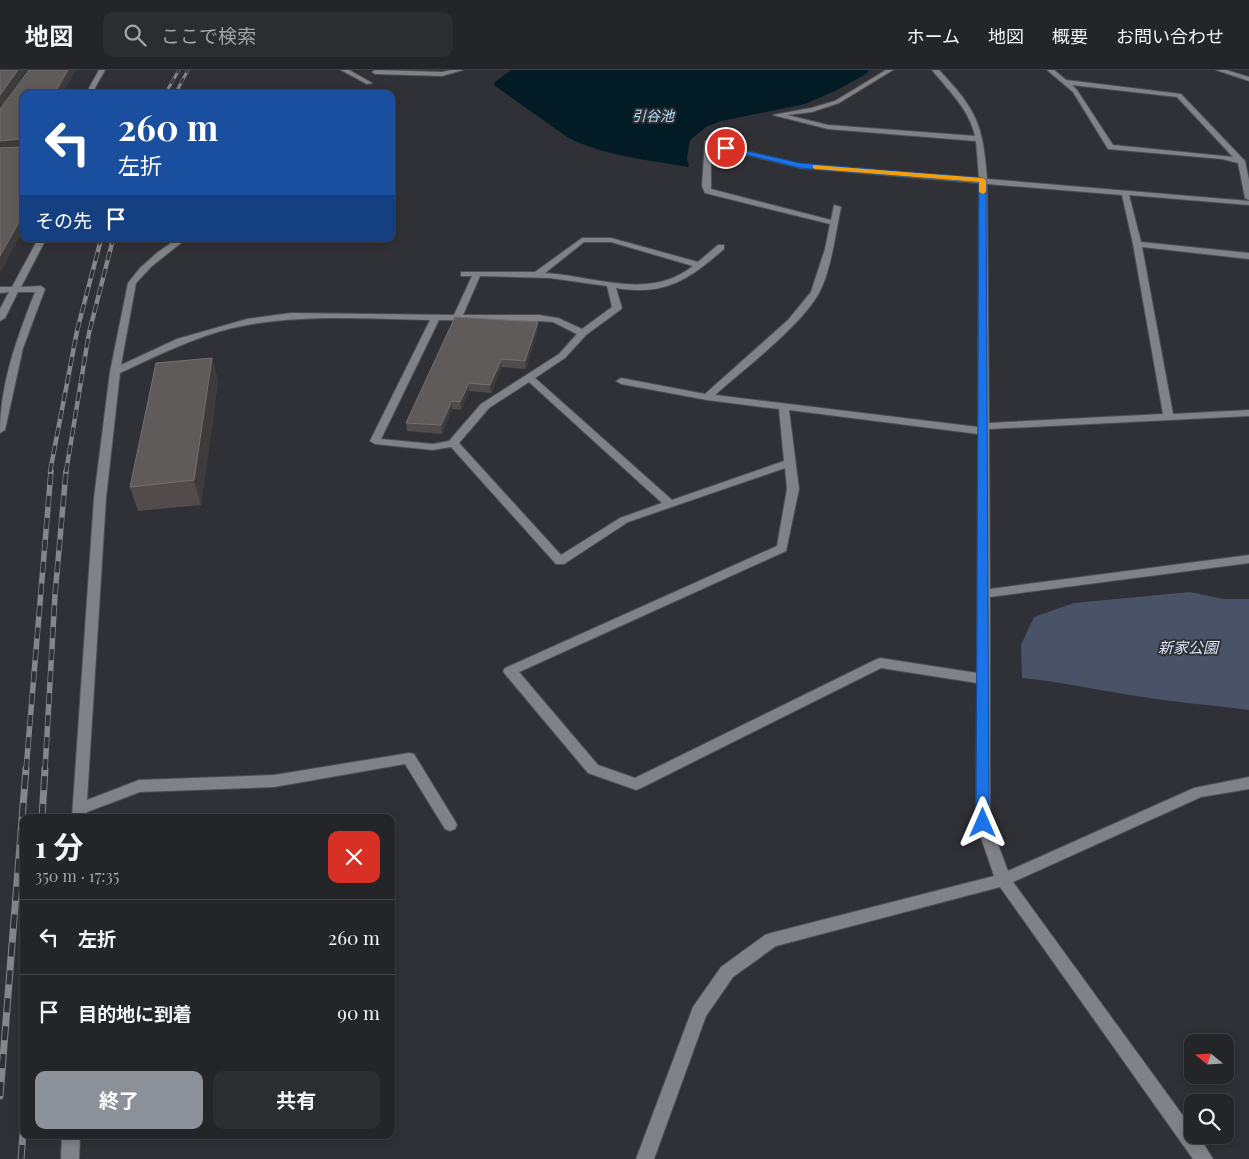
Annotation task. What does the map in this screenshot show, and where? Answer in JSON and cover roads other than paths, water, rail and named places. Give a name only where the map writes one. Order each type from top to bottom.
[{"type":"street","points":[[92,90],[102,70]]},
{"type":"street","points":[[344,70],[367,86],[376,71],[442,74],[460,70]]},
{"type":"street","points":[[890,70],[837,102],[812,110],[776,115],[828,127],[980,139]]},
{"type":"street","points":[[935,70],[962,101],[972,116],[980,139],[983,180],[983,823],[1003,880],[1204,1159]]},
{"type":"street","points":[[1050,70],[1075,92],[1111,147],[1222,157],[1241,161]]},
{"type":"street","points":[[1219,70],[1249,79]]},
{"type":"street","points":[[1063,82],[1179,95],[1241,161],[1249,198]]},
{"type":"street","points":[[834,223],[708,191],[706,186],[708,143],[800,166],[1249,203]]},
{"type":"street","points":[[1125,193],[1168,416]]},
{"type":"street","points":[[707,397],[790,322],[814,292],[829,249],[837,207]]},
{"type":"street","points":[[538,274],[582,240],[612,240],[698,265]]},
{"type":"street","points":[[0,318],[40,242]]},
{"type":"street","points":[[177,242],[156,256],[140,271],[132,283],[115,372],[100,498],[79,813],[139,786],[274,781],[409,758],[450,825]]},
{"type":"street","points":[[1136,244],[1249,256]]},
{"type":"street","points":[[464,274],[509,272],[538,274],[636,288],[662,286],[681,278],[721,247]]},
{"type":"street","points":[[456,317],[476,274]]},
{"type":"street","points":[[436,317],[375,441],[433,447],[453,443],[485,406],[562,356],[583,333],[617,308],[611,284]]},
{"type":"street","points":[[0,290],[40,290],[18,348],[0,430]]},
{"type":"street","points":[[115,372],[180,342],[247,322],[291,316],[539,318],[555,320],[583,333]]},
{"type":"street","points":[[529,377],[670,504]]},
{"type":"street","points":[[621,381],[707,397],[784,408],[983,429],[1168,416],[1249,413]]},
{"type":"street","points":[[784,408],[793,490],[782,548],[510,671],[593,769],[636,784],[880,663],[984,679]]},
{"type":"street","points":[[453,443],[560,561],[624,520],[790,463]]},
{"type":"street","points":[[984,594],[1249,559]]},
{"type":"street","points":[[645,1159],[699,1012],[727,972],[771,940],[1003,880],[1199,792],[1249,783]]},
{"type":"street","points":[[70,1159],[71,1139]]},
{"type":"water","name":"引谷池","points":[[511,70],[869,70],[866,74],[837,90],[805,104],[721,121],[706,127],[690,140],[687,158],[689,167],[611,153],[567,137],[494,85],[495,82]]},
{"type":"railway","points":[[167,90],[179,70]]},
{"type":"railway","points":[[177,90],[188,70]]},
{"type":"railway","points":[[50,472],[77,331],[100,243]]},
{"type":"railway","points":[[66,472],[89,333],[112,243]]},
{"type":"railway","points":[[26,770],[51,471]]},
{"type":"railway","points":[[45,770],[55,595],[66,471]]},
{"type":"railway","points":[[22,814],[26,769]]},
{"type":"railway","points":[[42,814],[45,769]]},
{"type":"railway","points":[[0,1096],[20,844]]},
{"type":"railway","points":[[21,1159],[23,1139]]},
{"type":"park label","name":"新家公園","points":[[1188,647]]}]
